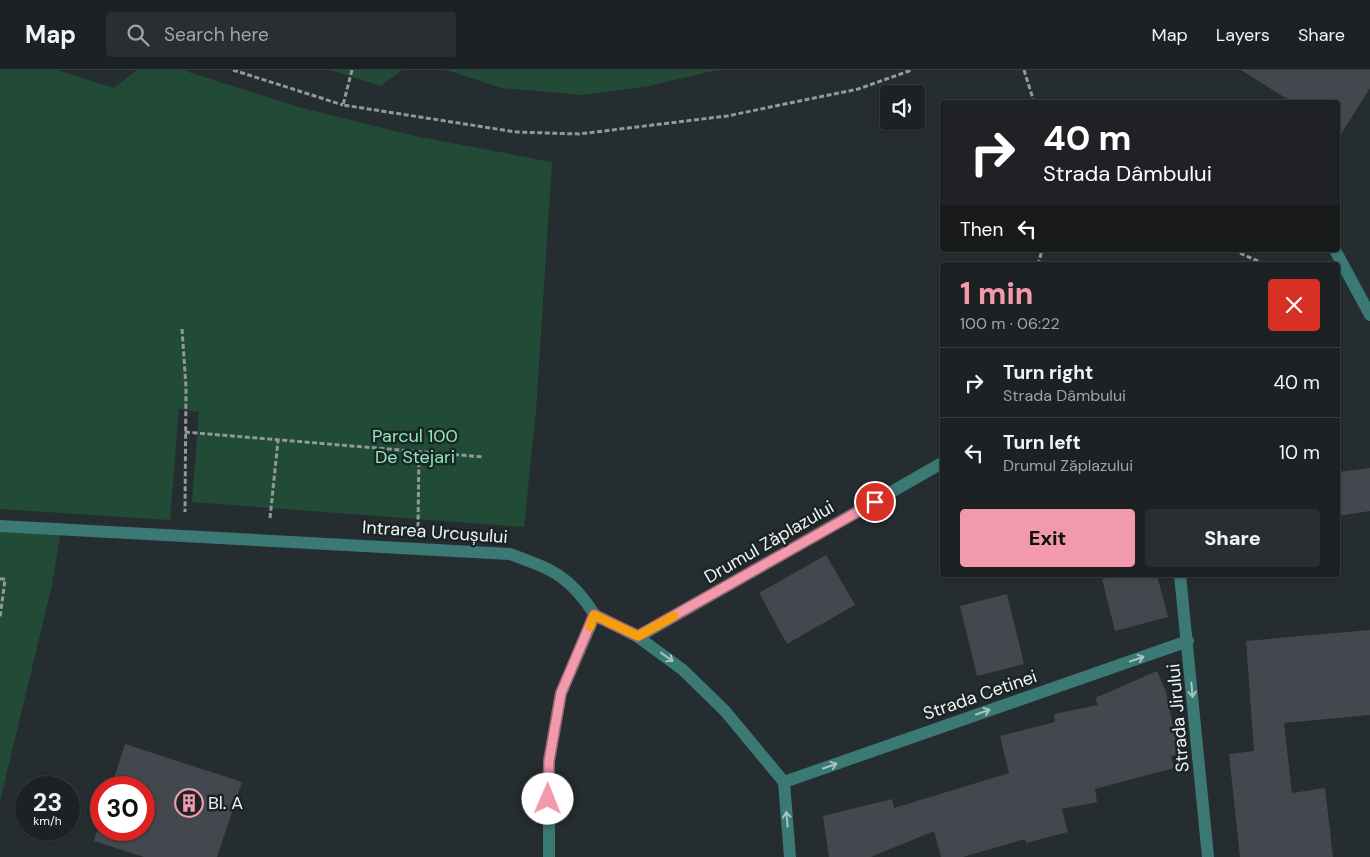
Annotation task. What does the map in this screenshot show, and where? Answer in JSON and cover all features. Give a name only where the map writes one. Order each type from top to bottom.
[{"type":"street","points":[[1336,252],[1370,315]]},
{"type":"street","name":"Drumul Zăplazului","points":[[638,636],[940,464]]},
{"type":"street","name":"Intrarea Urcușului","points":[[0,526],[510,554],[550,568],[579,591],[594,615]]},
{"type":"street","name":"Strada Jirului","points":[[1180,577],[1208,857]]},
{"type":"street","points":[[550,857],[549,761],[561,693],[594,615],[638,636],[683,670],[718,704],[784,782],[790,857]]},
{"type":"street","name":"Strada Cetinei","points":[[784,782],[1188,641]]},
{"type":"path","points":[[232,70],[343,105],[516,132],[579,134],[727,116],[858,89],[912,70]]},
{"type":"path","points":[[343,105],[352,70]]},
{"type":"path","points":[[1024,70],[1033,100]]},
{"type":"path","points":[[1238,252],[1260,262]]},
{"type":"path","points":[[182,329],[186,387],[184,502],[189,535]]},
{"type":"path","points":[[185,432],[278,441],[484,456]]},
{"type":"path","points":[[271,508],[278,441]]},
{"type":"path","points":[[418,518],[419,452]]},
{"type":"path","points":[[0,579],[5,580],[0,618]]},
{"type":"green space","name":"Parcul 100 De Stejari","points":[[0,70],[57,70],[114,88],[137,70],[182,70],[302,108],[415,136],[552,162],[536,411],[524,527],[192,502],[199,412],[179,409],[170,520],[0,509]]},
{"type":"green space","points":[[331,70],[402,70],[381,86]]},
{"type":"green space","points":[[446,70],[717,70],[649,86],[583,95],[502,88]]},
{"type":"green space","points":[[0,521],[62,523],[52,585],[0,801]]},
{"type":"building","points":[[1241,70],[1370,70],[1370,88],[1340,136],[1340,100],[1289,100]]},
{"type":"building","points":[[1370,468],[1370,511],[1340,516],[1340,472]]},
{"type":"building","points":[[826,555],[855,605],[787,644],[759,593]]},
{"type":"building","points":[[1110,577],[1158,577],[1168,617],[1115,631],[1102,579]]},
{"type":"building","points":[[1007,594],[1024,664],[977,676],[960,606]]},
{"type":"building","points":[[1370,630],[1370,715],[1284,723],[1292,793],[1325,788],[1333,857],[1240,857],[1229,754],[1254,751],[1246,641]]},
{"type":"building","points":[[1157,671],[1166,692],[1179,755],[1171,756],[1174,768],[1095,789],[1097,802],[1062,809],[1068,832],[1026,843],[1025,839],[963,857],[941,857],[934,831],[871,857],[829,857],[823,816],[892,799],[894,808],[1009,773],[1000,736],[1055,722],[1054,714],[1098,705],[1095,698]]},
{"type":"building","name":"Bl. A","points":[[125,744],[242,782],[217,857],[144,857],[94,841],[155,841],[155,776],[115,776]]},
{"type":"slow traffic","points":[[590,627],[594,615],[638,636],[674,616]]},
{"type":"place","name":"Bl. A","points":[[189,803]]},
{"type":"route","points":[[548,799],[549,761],[561,693],[580,652],[594,615],[638,636],[875,502]]}]
